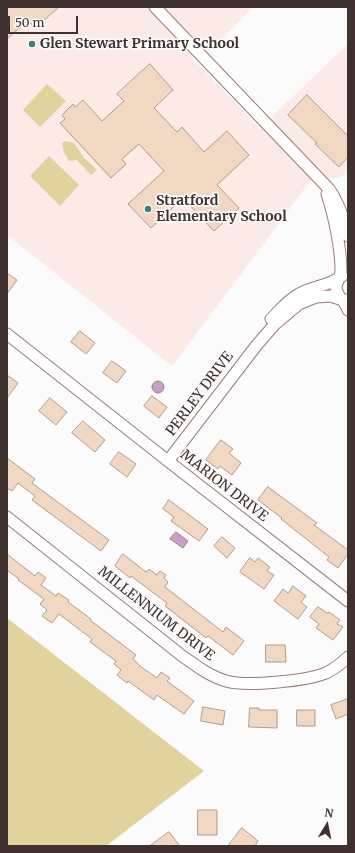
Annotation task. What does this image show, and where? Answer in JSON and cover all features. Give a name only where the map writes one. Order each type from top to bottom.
[{"type":"street","points":[[155,7],[329,189],[345,220],[348,236]]},
{"type":"street","points":[[320,181],[328,194],[340,251],[341,274],[344,276],[336,287],[346,304]]},
{"type":"street","name":"PERLEY DRIVE","points":[[256,346],[269,322],[287,303],[299,294],[344,276]]},
{"type":"street","name":"PERLEY DRIVE","points":[[168,462],[256,346],[275,324],[299,304],[316,297],[330,296],[346,304]]},
{"type":"street","name":"MARION DRIVE","points":[[7,334],[168,462],[348,601]]},
{"type":"street","name":"MILLENNIUM DRIVE","points":[[7,516],[181,655],[207,673],[220,679],[236,683],[255,683],[311,677],[325,673],[339,666],[348,657]]},
{"type":"shaded area","name":"Stratford Elementary School","points":[[7,7],[253,7],[217,44],[190,56],[260,128],[348,44],[348,170],[341,177],[311,180],[172,366],[7,235]]},
{"type":"shaded area","points":[[47,84],[66,101],[40,127],[23,110]]},
{"type":"shaded area","points":[[65,141],[74,143],[84,158],[97,170],[91,175],[77,160],[69,161],[64,152],[62,143]]},
{"type":"shaded area","points":[[49,156],[79,185],[60,206],[30,176]]},
{"type":"shaded area","points":[[156,381],[160,381],[164,387],[160,393],[156,393],[152,389],[152,385]]},
{"type":"shaded area","points":[[176,532],[188,541],[183,548],[170,539]]},
{"type":"shaded area","points":[[7,618],[204,771],[106,846],[7,846]]},
{"type":"building","points":[[7,7],[59,7],[36,27],[27,21],[7,39]]},
{"type":"building","points":[[150,64],[173,90],[154,108],[177,132],[182,127],[204,152],[227,131],[249,155],[217,185],[239,208],[214,231],[183,198],[151,228],[128,204],[164,171],[139,144],[122,159],[126,164],[111,178],[60,123],[65,119],[62,115],[73,104],[75,107],[83,100],[102,121],[124,101],[117,94]]},
{"type":"building","points":[[307,95],[348,136],[348,157],[339,167],[288,115]]},
{"type":"building","points":[[7,273],[17,280],[7,294]]},
{"type":"building","points":[[80,331],[95,343],[86,354],[71,342]]},
{"type":"building","points":[[112,361],[126,371],[117,383],[103,373]]},
{"type":"building","points":[[7,375],[18,383],[7,398]]},
{"type":"building","points":[[152,396],[167,407],[159,418],[144,406]]},
{"type":"building","points":[[50,398],[67,412],[56,425],[39,411]]},
{"type":"building","points":[[83,421],[105,440],[95,452],[72,433]]},
{"type":"building","points":[[221,440],[233,449],[229,453],[241,463],[232,475],[220,466],[218,469],[206,460]]},
{"type":"building","points":[[119,452],[136,464],[127,477],[110,464]]},
{"type":"building","points":[[7,458],[35,479],[32,483],[109,540],[101,551],[32,500],[35,496],[18,483],[12,491],[7,488]]},
{"type":"building","points":[[268,487],[317,523],[314,525],[348,550],[348,554],[338,568],[327,560],[329,557],[258,500]]},
{"type":"building","points":[[169,500],[208,529],[199,541],[171,521],[174,517],[163,509]]},
{"type":"building","points":[[222,537],[235,548],[227,558],[214,546]]},
{"type":"building","points":[[7,554],[35,576],[38,572],[46,578],[41,585],[56,596],[58,593],[69,600],[68,602],[136,655],[133,659],[140,666],[157,678],[161,672],[170,678],[167,681],[194,701],[184,714],[157,695],[154,700],[117,675],[121,670],[114,664],[116,661],[90,642],[92,639],[59,614],[52,623],[42,616],[47,610],[40,604],[44,599],[7,570]]},
{"type":"building","points":[[123,554],[146,572],[149,569],[157,575],[160,571],[166,575],[164,578],[168,582],[165,587],[223,632],[226,627],[244,641],[233,655],[208,636],[206,638],[165,606],[167,603],[115,566]]},
{"type":"building","points":[[250,558],[255,562],[258,558],[270,567],[267,571],[274,575],[264,589],[240,572]]},
{"type":"building","points":[[293,586],[306,596],[301,602],[307,607],[298,619],[274,601],[283,589],[288,593]]},
{"type":"building","points":[[318,607],[327,613],[329,612],[340,620],[337,624],[343,627],[333,640],[316,628],[319,624],[310,617]]},
{"type":"building","points":[[266,645],[285,645],[286,662],[266,662]]},
{"type":"building","points":[[348,699],[348,714],[336,719],[331,705]]},
{"type":"building","points":[[203,707],[225,711],[223,725],[201,721]]},
{"type":"building","points":[[250,708],[259,708],[259,710],[277,710],[277,728],[249,727]]},
{"type":"building","points":[[297,710],[315,710],[315,726],[297,726]]},
{"type":"building","points":[[198,810],[217,810],[217,835],[198,835]]},
{"type":"building","points":[[242,828],[258,841],[255,846],[228,846]]},
{"type":"building","points":[[169,832],[180,846],[150,846]]},
{"type":"place","name":"Glen Stewart Primary School","points":[[32,44]]},
{"type":"place","name":"Stratford Elementary School","points":[[148,209]]}]
